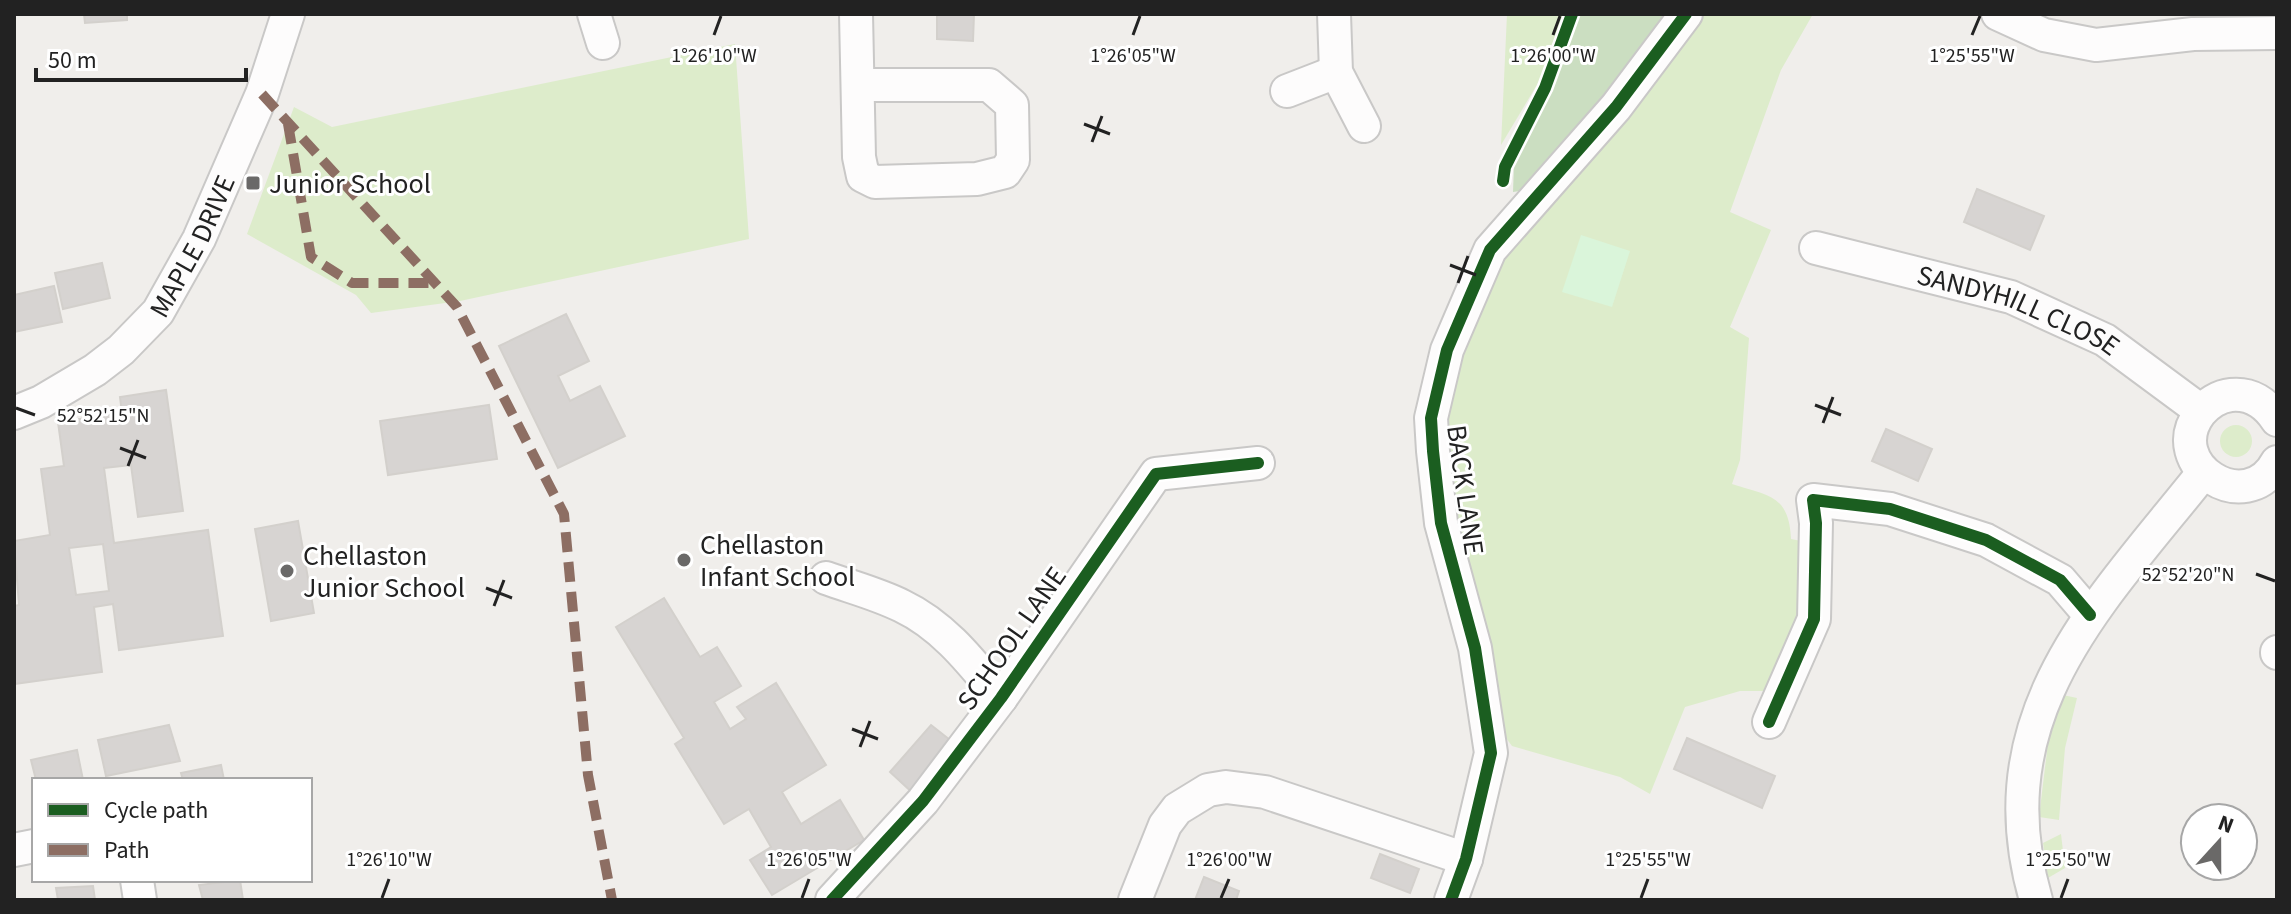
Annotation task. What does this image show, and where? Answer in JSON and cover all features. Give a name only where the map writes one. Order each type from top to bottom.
[{"type":"street","name":"MAPLE DRIVE","points":[[14,413],[41,402],[95,370],[121,350],[158,312],[199,239],[262,94],[288,14]]},
{"type":"street","points":[[856,14],[860,85],[859,157],[863,176],[875,182],[986,178],[1005,172],[1013,160],[1012,105],[989,85],[860,85]]},
{"type":"street","points":[[1334,14],[1336,72],[1364,126]]},
{"type":"street","name":"BACK LANE","points":[[1451,900],[1466,859],[1491,753],[1475,648],[1441,523],[1431,418],[1436,391],[1459,317],[1490,250],[1616,107],[1686,14]]},
{"type":"street","points":[[1998,14],[2044,35],[2096,45],[2191,24],[2277,33]]},
{"type":"street","points":[[1287,91],[1336,72]]},
{"type":"street","name":"SANDYHILL CLOSE","points":[[1816,248],[2011,297],[2105,340],[2201,411]]},
{"type":"street","points":[[2274,408],[2259,400],[2235,395],[2216,400],[2201,411],[2189,441],[2194,463],[2203,473],[2239,489],[2253,486],[2275,470]]},
{"type":"street","name":"SCHOOL LANE","points":[[832,900],[923,801],[1001,698],[1156,474],[1258,463]]},
{"type":"street","points":[[2036,900],[2024,839],[2026,766],[2046,692],[2090,615],[2203,473]]},
{"type":"street","points":[[1769,722],[1814,619],[1816,523],[1813,500],[1890,509],[1986,540],[2060,580],[2090,615]]},
{"type":"street","name":"SCHOOL LANE","points":[[826,578],[901,605],[921,617],[962,650],[1001,698]]},
{"type":"street","points":[[1135,900],[1165,825],[1177,809],[1208,790],[1226,787],[1245,787],[1290,799],[1466,859]]},
{"type":"green space","points":[[1507,14],[1566,14],[1550,63],[1501,145]]},
{"type":"green space","points":[[1577,14],[1676,14],[1533,189],[1513,192],[1514,163],[1545,104]]},
{"type":"green space","points":[[1695,14],[1813,14],[1781,70],[1730,212],[1771,230],[1730,327],[1749,338],[1740,460],[1732,484],[1757,491],[1781,505],[1791,539],[1801,541],[1803,608],[1766,691],[1740,691],[1685,707],[1650,794],[1620,777],[1512,746],[1500,730],[1499,701],[1441,448],[1449,389],[1495,261]]},
{"type":"green space","points":[[735,44],[749,239],[460,301],[371,313],[356,295],[247,234],[294,107],[332,127]]},
{"type":"green space","points":[[1581,235],[1630,251],[1612,307],[1562,292]]},
{"type":"green space","points":[[2236,425],[2248,429],[2252,441],[2248,453],[2236,457],[2224,453],[2220,441],[2224,429]]},
{"type":"green space","points":[[2063,695],[2077,698],[2065,748],[2059,820],[2039,817],[2048,743]]},
{"type":"green space","points":[[2061,834],[2065,868],[2048,878],[2043,843]]},
{"type":"building","points":[[84,14],[127,14],[127,20],[85,23]]},
{"type":"building","points":[[937,14],[974,14],[973,41],[937,39]]},
{"type":"building","points":[[1977,189],[2044,216],[2030,250],[1964,222]]},
{"type":"building","points":[[102,263],[110,298],[63,309],[55,273]]},
{"type":"building","points":[[54,286],[62,322],[14,332],[14,295]]},
{"type":"building","points":[[566,314],[589,361],[558,376],[570,401],[600,386],[625,436],[558,468],[499,346]]},
{"type":"building","points":[[166,390],[183,511],[138,517],[131,465],[104,468],[114,543],[208,530],[223,636],[119,650],[113,604],[94,607],[102,672],[14,684],[14,606],[19,605],[14,541],[50,535],[41,469],[64,466],[58,422],[122,413],[120,397]],"holes":[[[103,544],[109,591],[76,595],[69,548]]]},
{"type":"building","points":[[489,405],[497,459],[388,475],[380,421]]},
{"type":"building","points":[[1886,429],[1932,449],[1918,481],[1872,461]]},
{"type":"building","points":[[298,521],[314,613],[271,621],[255,529]]},
{"type":"building","points":[[664,598],[700,657],[717,647],[741,686],[714,702],[730,729],[746,719],[737,707],[776,683],[826,765],[782,792],[801,824],[840,800],[864,840],[772,895],[750,860],[771,847],[749,809],[724,824],[675,744],[684,738],[616,627]]},
{"type":"building","points":[[169,725],[180,761],[106,776],[98,740]]},
{"type":"building","points":[[931,725],[959,747],[915,795],[890,772]]},
{"type":"building","points":[[1687,738],[1775,776],[1762,808],[1674,769]]},
{"type":"building","points":[[77,750],[83,778],[36,778],[31,760]]},
{"type":"building","points":[[221,765],[224,778],[182,778],[181,773]]},
{"type":"building","points":[[1380,854],[1419,869],[1410,893],[1371,878]]},
{"type":"building","points":[[1204,877],[1239,891],[1236,900],[1195,900]]},
{"type":"building","points":[[240,882],[243,900],[203,900],[199,885]]},
{"type":"building","points":[[93,886],[95,900],[58,900],[56,888]]},
{"type":"marked path","points":[[262,94],[457,307],[564,514],[588,775],[612,900]]},
{"type":"marked path","points":[[288,124],[311,257],[352,283],[437,283]]},
{"type":"cycle path","points":[[1503,181],[1505,167],[1545,88],[1572,14]]},
{"type":"cycle path","points":[[1451,900],[1466,859],[1491,753],[1475,648],[1441,523],[1433,451],[1431,418],[1447,350],[1490,250],[1616,107],[1686,14]]},
{"type":"cycle path","points":[[832,900],[923,801],[1001,698],[1156,474],[1258,463]]},
{"type":"cycle path","points":[[1769,722],[1814,619],[1816,523],[1813,500],[1890,509],[1986,540],[2060,580],[2090,615]]},
{"type":"place","name":"Junior School","points":[[253,183]]},
{"type":"place","name":"Chellaston Infant School","points":[[684,560]]},
{"type":"place","name":"Chellaston Junior School","points":[[287,571]]}]
